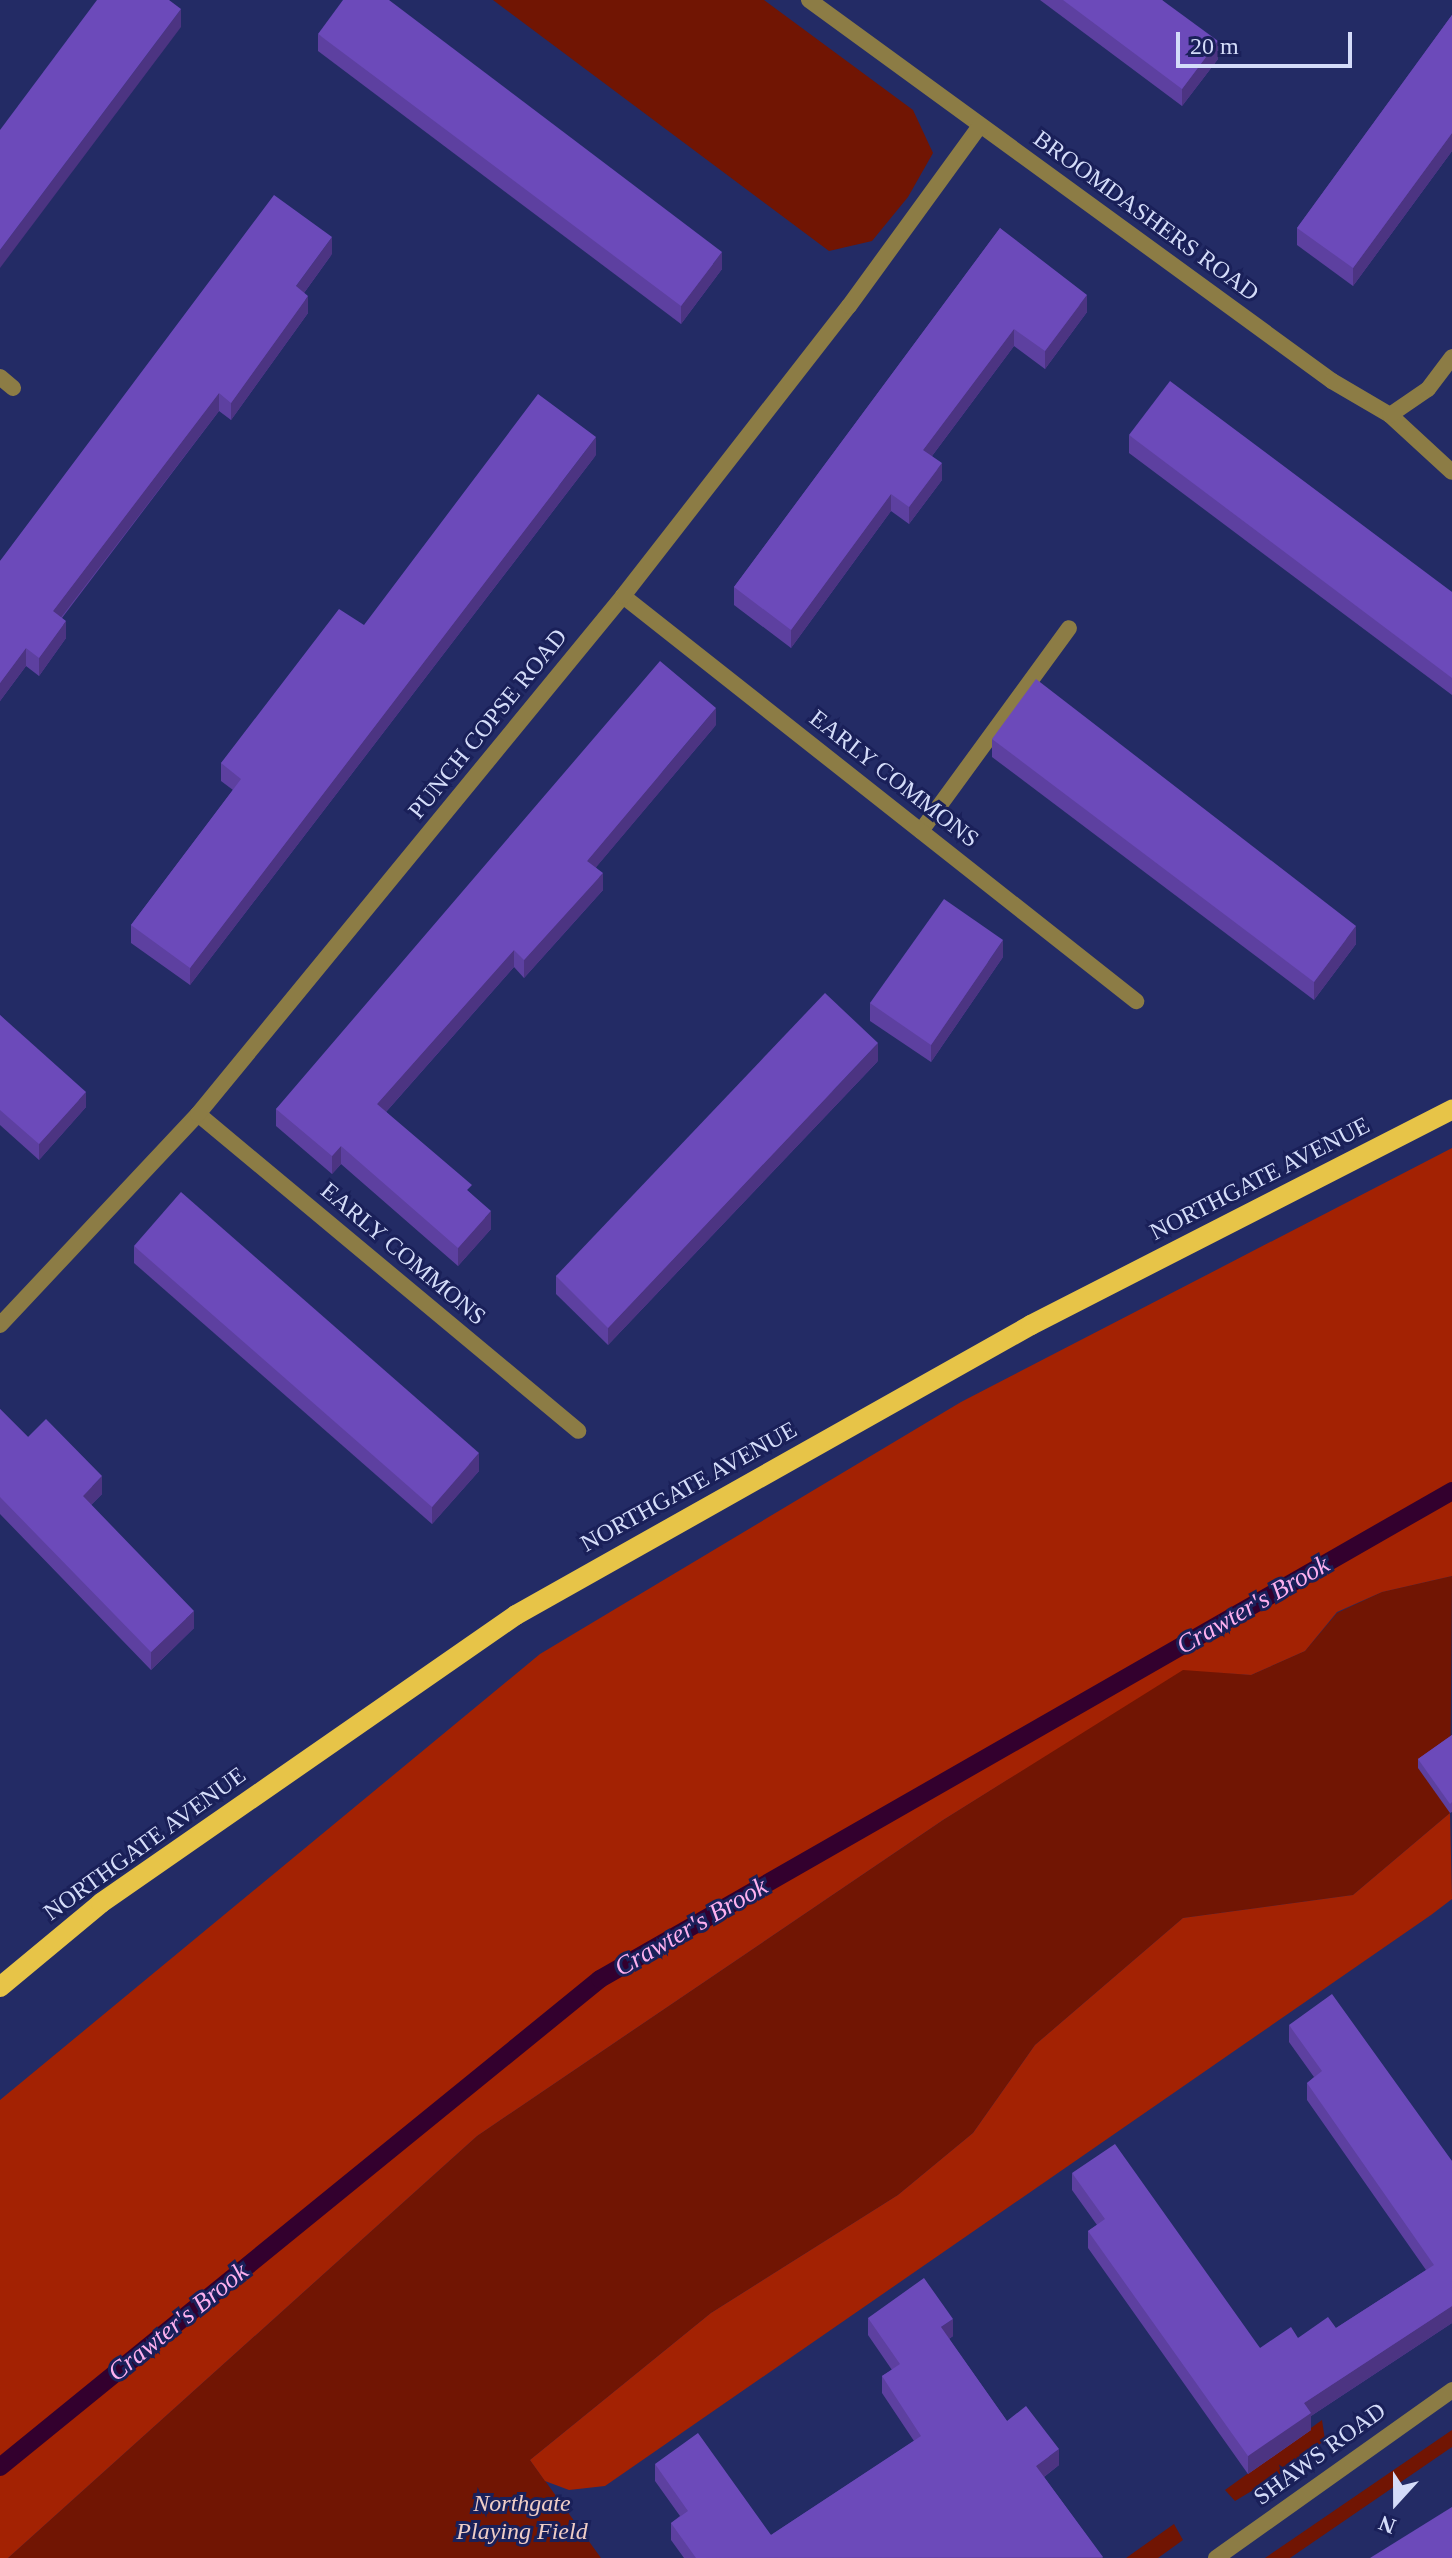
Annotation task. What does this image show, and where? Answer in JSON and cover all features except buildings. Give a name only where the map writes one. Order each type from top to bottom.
[{"type":"main road","name":"NORTHGATE AVENUE","points":[[0,1987],[101,1903],[516,1615],[1031,1325],[1452,1110]]},
{"type":"street","name":"BROOMDASHERS ROAD","points":[[809,0],[1343,389],[1390,415],[1452,472]]},
{"type":"street","name":"PUNCH COPSE ROAD","points":[[0,1325],[198,1114],[623,596],[849,306],[980,126]]},
{"type":"street","points":[[1390,415],[1428,389],[1452,357]]},
{"type":"street","points":[[0,377],[13,388]]},
{"type":"street","name":"EARLY COMMONS","points":[[623,596],[1136,1001]]},
{"type":"street","points":[[921,831],[1069,628]]},
{"type":"street","name":"EARLY COMMONS","points":[[198,1114],[578,1431]]},
{"type":"street","name":"SHAWS ROAD","points":[[1216,2558],[1452,2390]]},
{"type":"green space","points":[[493,0],[764,0],[913,110],[933,153],[908,197],[872,241],[829,251]]},
{"type":"green space","name":"Northgate Playing Field","points":[[1452,1576],[1450,1813],[1353,1895],[1183,1918],[1035,2045],[973,2133],[898,2195],[711,2313],[530,2460],[601,2558],[8,2558],[477,2136],[943,1820],[1183,1669],[1251,1675],[1305,1651],[1337,1613],[1382,1592]]},
{"type":"green space","points":[[1322,2420],[1325,2440],[1290,2468],[1235,2501],[1225,2490]]},
{"type":"green space","points":[[1452,2430],[1452,2447],[1290,2558],[1265,2558]]},
{"type":"green space","points":[[1174,2524],[1183,2540],[1158,2558],[1126,2558]]},
{"type":"shaded area","points":[[1452,1148],[1452,1576],[1382,1592],[1337,1612],[1305,1651],[1251,1675],[1183,1670],[943,1820],[477,2136],[8,2558],[0,2558],[0,2100],[540,1654],[961,1402]]},
{"type":"shaded area","points":[[1450,1813],[1452,1899],[1431,1915],[605,2486],[569,2490],[545,2481],[530,2460],[711,2313],[898,2195],[973,2133],[1035,2045],[1183,1918],[1353,1895]]},
{"type":"waterway","name":"Crawter's Brook","points":[[0,2467],[600,1979],[1452,1491]]}]
